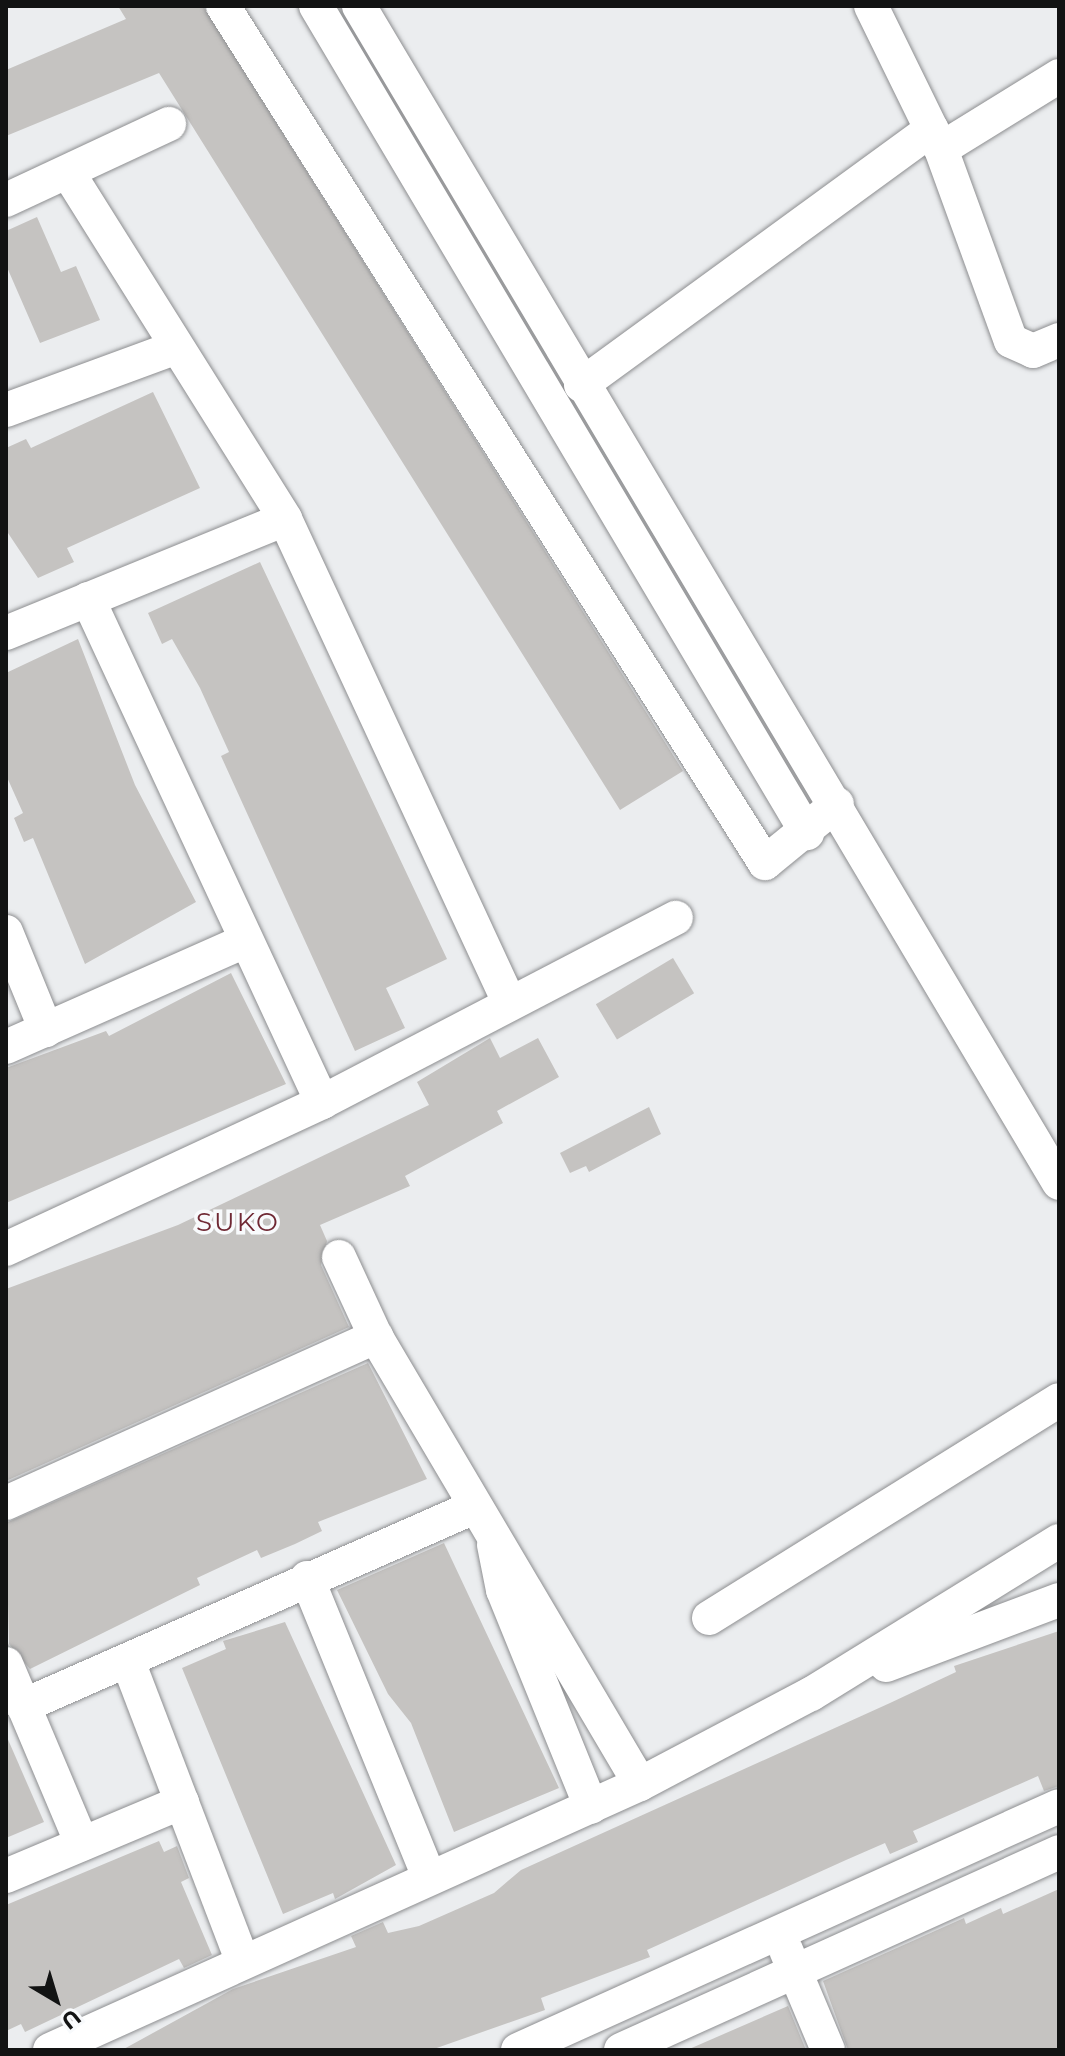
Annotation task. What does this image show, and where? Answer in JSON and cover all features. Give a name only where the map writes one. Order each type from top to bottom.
[{"type":"street","points":[[223,6],[758,853],[770,861],[807,833],[837,804]]},
{"type":"street","points":[[316,6],[807,833]]},
{"type":"street","points":[[359,6],[581,385],[837,804],[1059,1183]]},
{"type":"street","points":[[871,6],[936,139],[1011,341],[1033,351],[1059,340]]},
{"type":"street","points":[[581,385],[936,139],[1059,76]]},
{"type":"street","points":[[6,200],[69,174],[169,124]]},
{"type":"street","points":[[69,174],[285,519],[509,1002]]},
{"type":"street","points":[[6,410],[177,347]]},
{"type":"street","points":[[6,633],[285,519]]},
{"type":"street","points":[[88,599],[322,1102]]},
{"type":"street","points":[[6,1249],[322,1102],[509,1002],[676,918]]},
{"type":"street","points":[[6,932],[46,1030]]},
{"type":"street","points":[[6,1047],[245,941]]},
{"type":"street","points":[[339,1257],[376,1337],[492,1537],[526,1581],[640,1784]]},
{"type":"street","points":[[6,1503],[376,1337]]},
{"type":"street","points":[[709,1618],[1059,1400]]},
{"type":"street","points":[[23,1706],[129,1664],[307,1578],[475,1507]]},
{"type":"street","points":[[492,1537],[503,1590],[591,1807]]},
{"type":"street","points":[[50,2050],[242,1960],[640,1784],[811,1694],[1059,1541]]},
{"type":"street","points":[[307,1578],[429,1877]]},
{"type":"street","points":[[811,1694],[1059,1600]]},
{"type":"street","points":[[6,1664],[82,1844]]},
{"type":"street","points":[[129,1664],[242,1960]]},
{"type":"street","points":[[6,1876],[182,1802]]},
{"type":"street","points":[[518,2050],[779,1935],[1059,1806]]},
{"type":"street","points":[[621,2050],[1059,1852]]},
{"type":"street","points":[[779,1935],[828,2050]]},
{"type":"building","points":[[118,6],[203,6],[683,771],[620,810],[159,73],[6,136],[6,70],[126,19]]},
{"type":"building","points":[[37,217],[61,272],[76,266],[100,320],[40,343],[6,265],[6,231]]},
{"type":"building","points":[[153,392],[200,488],[67,548],[74,562],[38,578],[6,530],[6,448],[26,439],[31,448]]},
{"type":"building","points":[[260,562],[447,959],[386,988],[405,1028],[355,1051],[221,756],[229,752],[200,688],[172,639],[162,644],[148,613]]},
{"type":"building","points":[[78,639],[135,785],[196,902],[85,964],[33,838],[24,842],[14,818],[23,813],[6,775],[6,673]]},
{"type":"building","points":[[673,958],[694,993],[617,1039],[596,1004]]},
{"type":"building","points":[[231,973],[286,1084],[6,1203],[6,1068],[106,1031],[109,1036]]},
{"type":"building","points":[[490,1038],[500,1058],[538,1038],[559,1077],[497,1111],[503,1123],[405,1176],[410,1186],[320,1225],[327,1241],[321,1265],[349,1327],[6,1481],[6,1289],[178,1225],[429,1105],[417,1082]]},
{"type":"building","points":[[649,1107],[661,1134],[589,1172],[586,1166],[570,1173],[560,1153]]},
{"type":"building","points":[[368,1363],[427,1479],[318,1522],[322,1531],[295,1544],[261,1558],[257,1550],[197,1578],[200,1585],[30,1669],[9,1644],[6,1523]]},
{"type":"building","points":[[444,1543],[559,1788],[454,1832],[411,1723],[388,1694],[337,1590]]},
{"type":"building","points":[[285,1622],[396,1865],[335,1899],[333,1893],[283,1914],[182,1668],[226,1649],[223,1641]]},
{"type":"building","points":[[1059,1631],[1059,1786],[1044,1791],[1038,1776],[913,1831],[918,1842],[890,1854],[885,1843],[647,1950],[650,1957],[541,1998],[545,2010],[431,2050],[122,2050],[233,1989],[356,1947],[351,1936],[383,1922],[388,1933],[419,1926],[494,1893],[521,1870],[956,1672],[954,1666]]},
{"type":"building","points":[[6,1735],[44,1822],[6,1838]]},
{"type":"building","points":[[159,1841],[164,1852],[177,1846],[189,1878],[181,1882],[212,1955],[184,1968],[179,1959],[25,2032],[21,2024],[6,2031],[6,1905]]},
{"type":"building","points":[[1059,1889],[1059,2050],[848,2050],[823,1981],[964,1918],[966,1924],[1001,1908],[1003,1914]]},
{"type":"building","points":[[788,2006],[806,2050],[687,2050]]},
{"type":"district","name":"SUKO","points":[[238,1223]]}]
